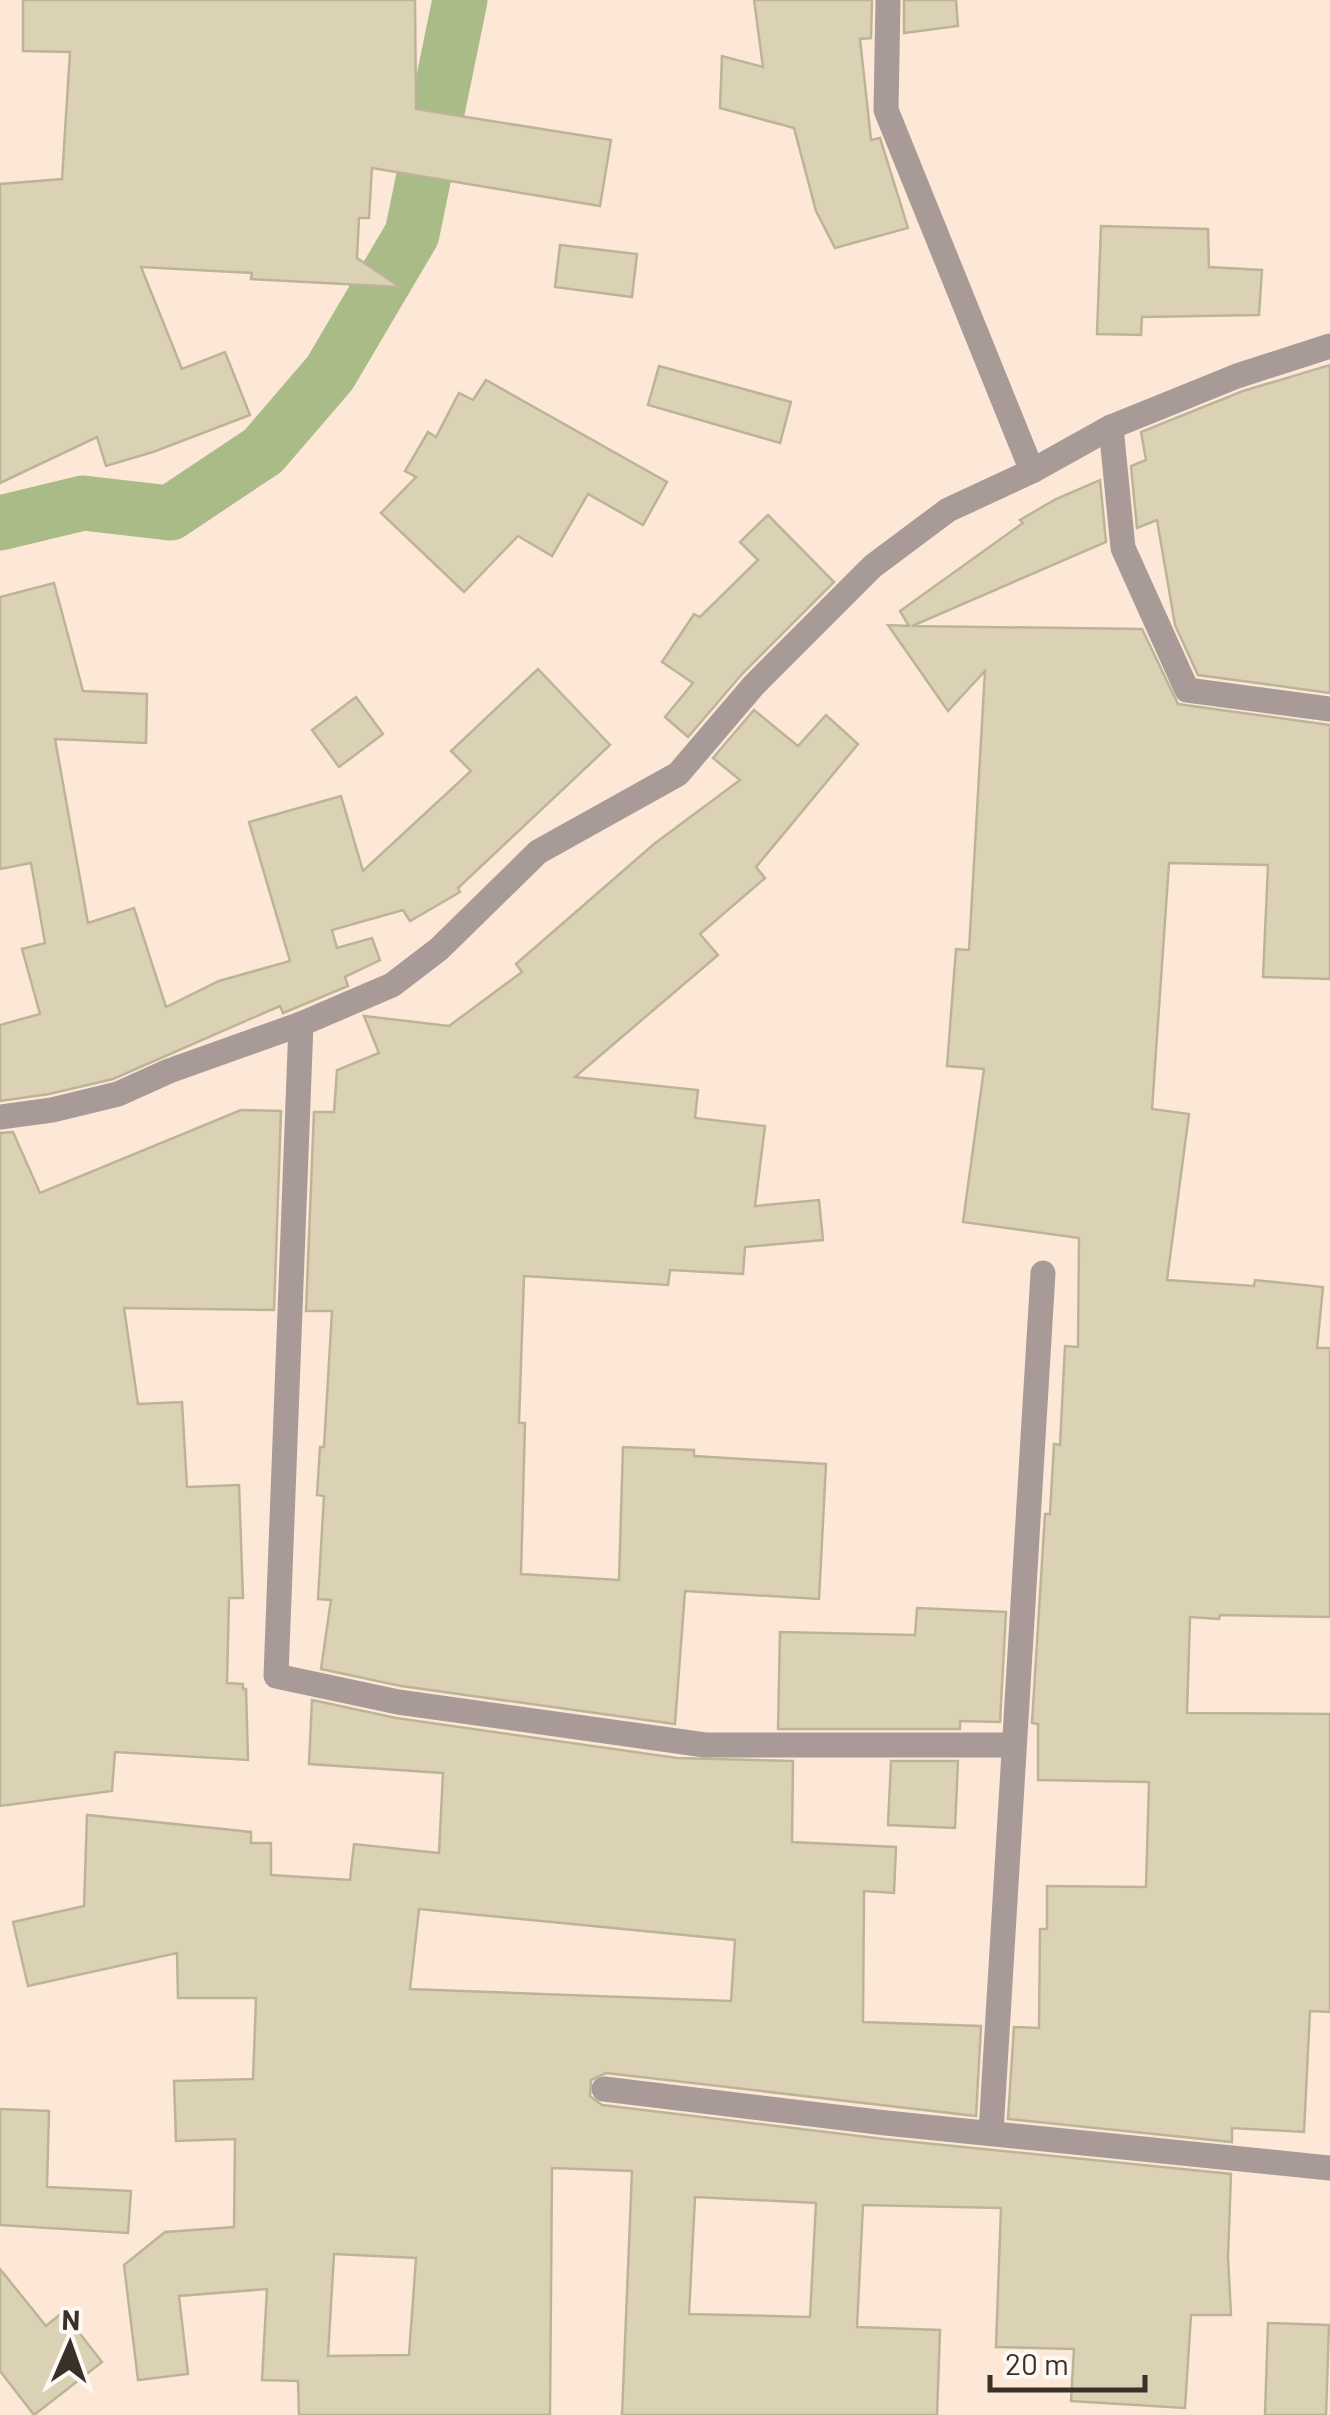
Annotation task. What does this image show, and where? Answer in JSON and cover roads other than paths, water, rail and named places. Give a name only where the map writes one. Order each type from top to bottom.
[{"type":"street","points":[[888,0],[886,110],[1032,471]]},
{"type":"street","points":[[0,1117],[52,1110],[118,1094],[301,1024],[392,984],[439,949],[538,852],[678,774],[754,686],[873,566],[948,510],[1032,471],[1111,426],[1236,376],[1330,346]]},
{"type":"street","points":[[1111,426],[1122,548],[1188,690],[1330,709]]},
{"type":"street","points":[[301,1024],[276,1676],[398,1702],[705,1745],[1012,1745]]},
{"type":"street","points":[[991,2132],[1042,1272]]},
{"type":"street","points":[[604,2089],[886,2123],[1330,2168]]},
{"type":"waterway","points":[[0,523],[83,503],[170,513],[263,451],[330,373],[412,234],[460,0]]}]
